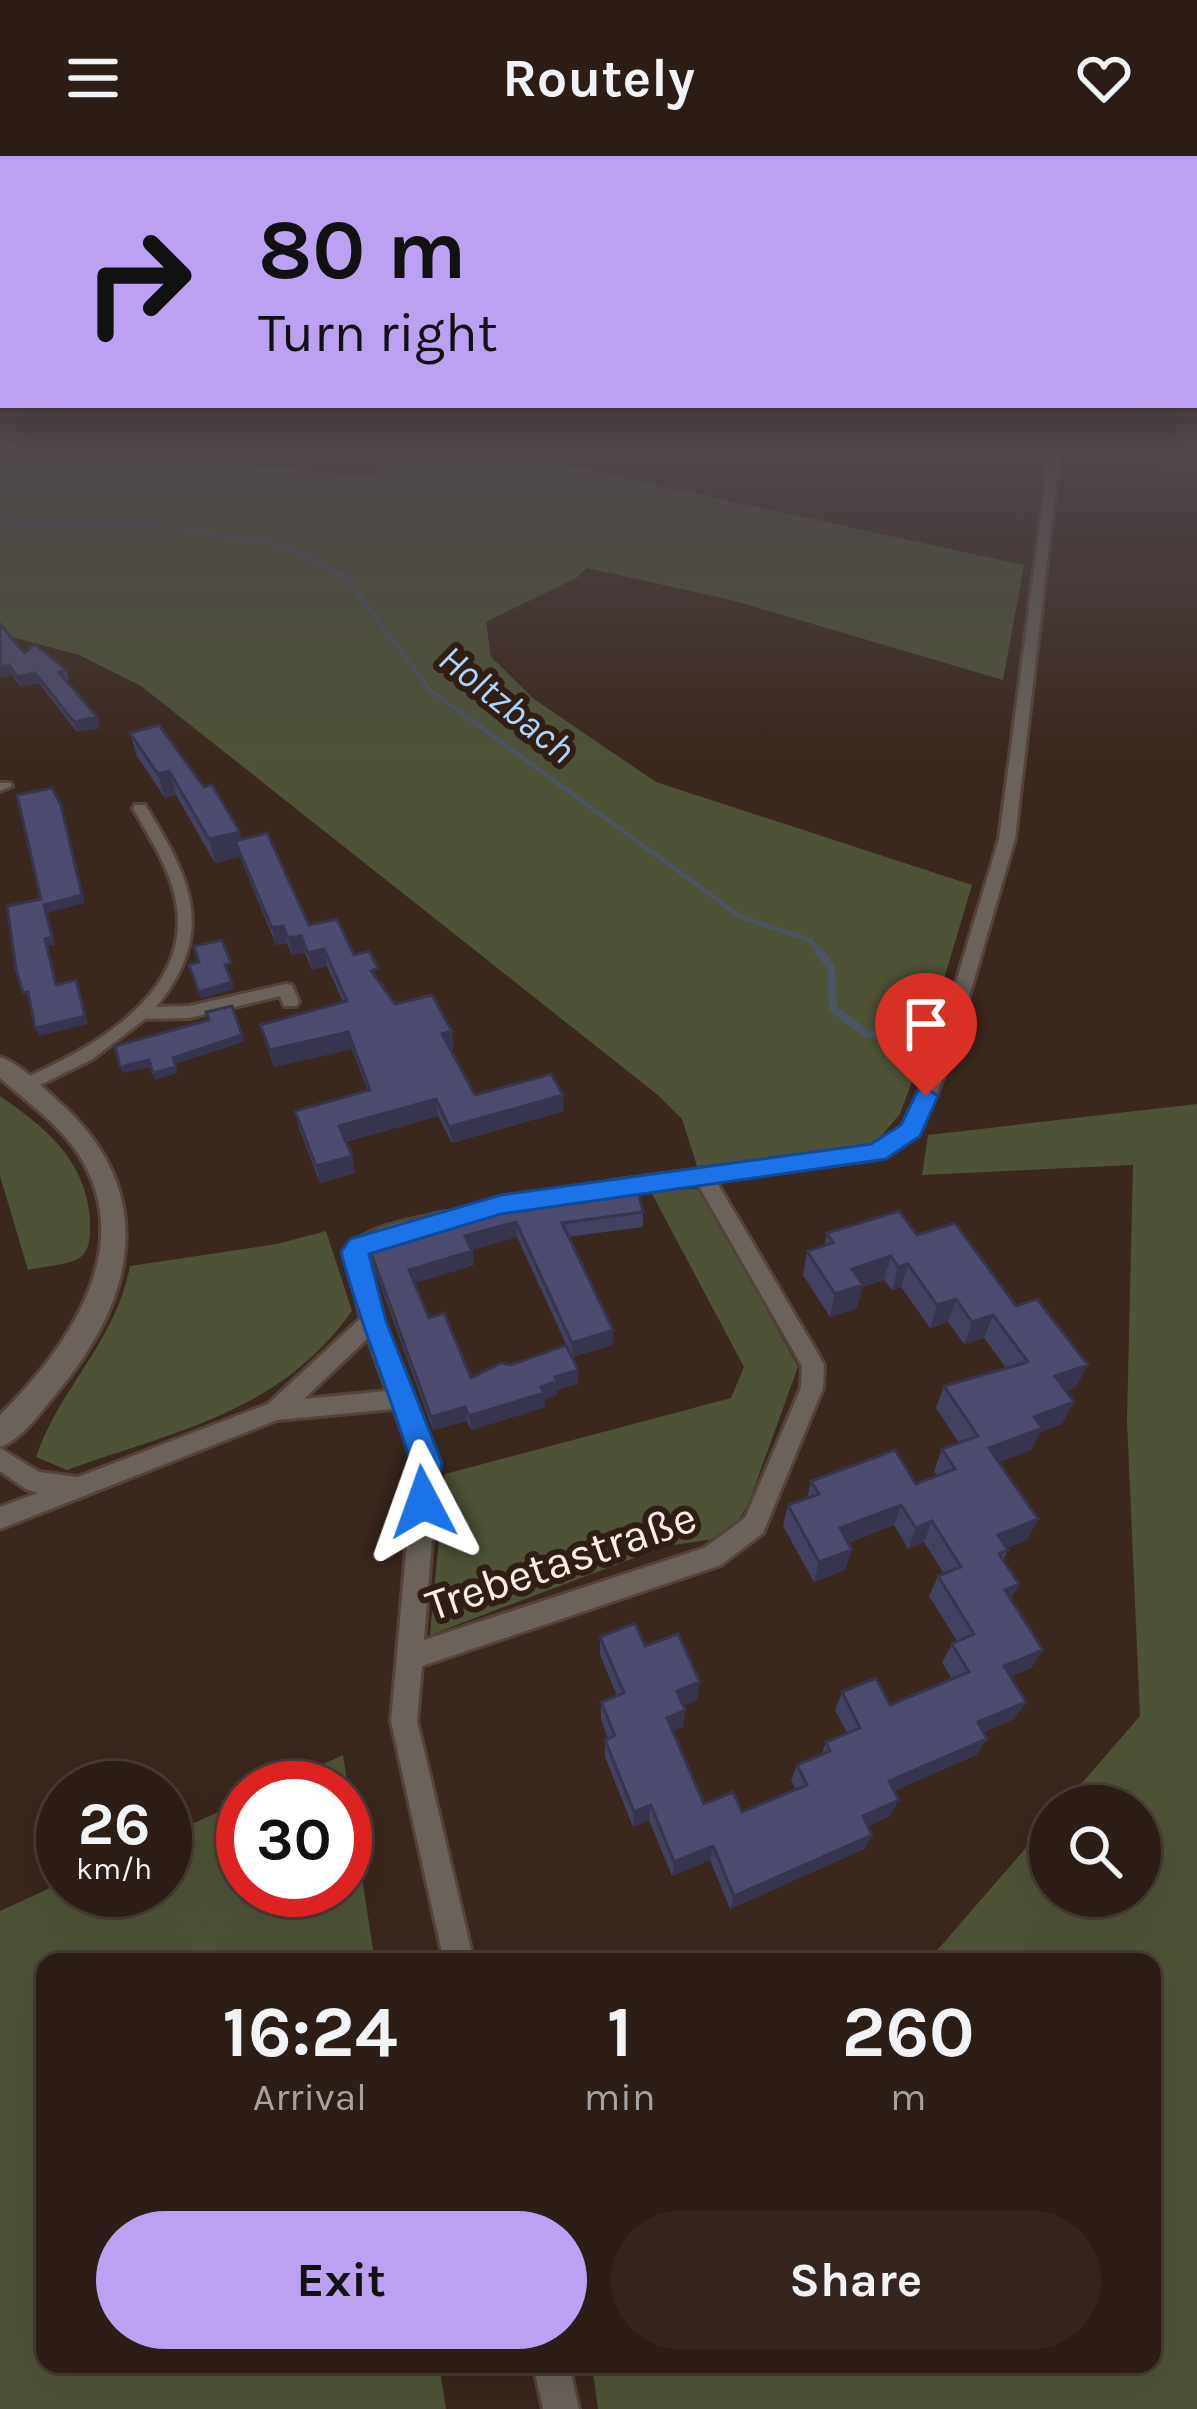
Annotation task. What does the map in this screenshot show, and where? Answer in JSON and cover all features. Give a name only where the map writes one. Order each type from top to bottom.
[{"type":"street","points":[[598,1190],[877,1152],[911,1130],[941,1062],[1006,839],[1042,554]]},
{"type":"street","points":[[23,1085],[102,1045],[145,1013],[170,976],[185,914],[179,883],[140,808]]},
{"type":"street","points":[[145,1013],[188,1012],[286,989],[290,1002]]},
{"type":"street","points":[[0,1065],[77,1135],[102,1172],[112,1222],[110,1262],[100,1300],[79,1345],[46,1388],[0,1434]]},
{"type":"street","name":"Trebetastraße","points":[[400,1400],[426,1463],[408,1658],[712,1557],[754,1526],[812,1388],[813,1365],[704,1176]]},
{"type":"street","points":[[0,1518],[276,1411],[400,1400],[354,1252],[372,1239],[466,1214]]},
{"type":"street","points":[[276,1411],[372,1321]]},
{"type":"street","points":[[0,1458],[34,1482],[82,1484]]},
{"type":"street","points":[[408,1658],[404,1721],[457,1953]]},
{"type":"street","points":[[553,2373],[561,2409]]},
{"type":"green space","points":[[0,554],[974,554],[1024,565],[1003,680],[735,601],[587,568],[576,578],[486,622],[491,657],[534,699],[656,782],[972,885],[919,1063],[900,1114],[882,1135],[867,1147],[697,1166],[682,1119],[659,1096],[141,686],[79,655],[0,634]]},
{"type":"green space","points":[[0,1096],[48,1133],[81,1180],[90,1235],[87,1249],[77,1259],[28,1270],[0,1176]]},
{"type":"green space","points":[[1197,1104],[1197,2409],[598,2409],[593,2373],[1161,2373],[1161,1953],[935,1953],[1029,1844],[1029,1917],[1161,1917],[1161,1785],[1080,1785],[1140,1716],[1127,1421],[1133,1165],[922,1175],[928,1135]]},
{"type":"green space","points":[[700,1189],[798,1367],[749,1502],[729,1537],[666,1546],[430,1635],[445,1474],[731,1398],[744,1367],[650,1190]]},
{"type":"green space","points":[[326,1231],[352,1311],[292,1373],[224,1414],[67,1470],[36,1457],[113,1317],[130,1266],[277,1244]]},
{"type":"green space","points":[[216,1813],[216,1917],[368,1917],[374,1953],[36,1953],[36,2373],[440,2373],[446,2409],[0,2409],[0,1911],[36,1894],[36,1917],[192,1917],[192,1824]]},
{"type":"building","points":[[0,624],[24,653],[35,644],[66,670],[59,672],[97,717],[74,722],[35,673],[17,677],[9,665],[0,667]]},
{"type":"building","points":[[159,725],[204,787],[212,785],[240,832],[209,839],[169,771],[158,774],[130,733]]},
{"type":"building","points":[[52,788],[61,805],[82,895],[44,905],[52,937],[45,939],[56,985],[76,980],[85,1016],[35,1028],[28,992],[23,993],[16,969],[7,906],[41,899],[17,795]]},
{"type":"building","points":[[267,833],[309,925],[337,919],[354,955],[369,951],[378,968],[371,971],[395,1004],[432,995],[452,1031],[442,1034],[475,1095],[551,1074],[563,1095],[449,1127],[436,1099],[339,1126],[352,1156],[316,1166],[295,1111],[370,1090],[348,1032],[270,1050],[260,1025],[347,1001],[324,949],[308,953],[301,936],[288,938],[283,926],[272,928],[235,841]]},
{"type":"building","points":[[222,940],[232,982],[199,992],[189,965],[199,962],[194,946]]},
{"type":"building","points":[[232,1006],[242,1035],[173,1058],[176,1067],[153,1073],[149,1060],[120,1067],[115,1046],[209,1020],[206,1012]]},
{"type":"building","points":[[636,1183],[643,1212],[562,1223],[613,1330],[572,1343],[516,1222],[465,1236],[472,1251],[409,1270],[429,1318],[444,1313],[471,1378],[501,1363],[511,1365],[566,1345],[578,1370],[555,1377],[557,1381],[541,1387],[544,1393],[469,1416],[465,1407],[431,1417],[367,1242],[507,1201]]},
{"type":"building","points":[[899,1211],[917,1235],[955,1223],[1016,1306],[1037,1299],[1088,1365],[1055,1376],[1074,1402],[1034,1417],[1042,1428],[989,1448],[1038,1519],[998,1535],[1008,1550],[999,1554],[1019,1584],[1005,1590],[1043,1650],[1004,1666],[1026,1702],[978,1722],[987,1739],[889,1781],[899,1800],[863,1816],[872,1835],[734,1896],[713,1846],[674,1862],[651,1805],[634,1812],[605,1740],[615,1736],[601,1702],[624,1693],[600,1637],[635,1623],[645,1646],[678,1634],[700,1682],[677,1691],[685,1710],[667,1718],[704,1804],[733,1792],[742,1812],[807,1785],[797,1765],[830,1751],[826,1742],[860,1728],[842,1692],[876,1678],[890,1705],[969,1672],[952,1644],[974,1634],[938,1576],[961,1567],[932,1521],[916,1528],[901,1505],[840,1528],[852,1550],[819,1562],[788,1505],[819,1494],[811,1481],[895,1450],[916,1484],[955,1469],[942,1449],[978,1436],[944,1386],[1028,1362],[993,1315],[972,1322],[956,1299],[937,1305],[908,1264],[898,1267],[891,1256],[852,1269],[863,1285],[835,1294],[807,1251],[833,1243],[827,1233]]},
{"type":"waterway","name":"Holtzbach","points":[[302,554],[346,578],[430,690],[741,917],[810,940],[821,954]]},
{"type":"waterway","name":"Holtzbach","points":[[819,951],[831,967],[833,1009],[867,1034],[924,1029]]},
{"type":"route","points":[[423,1502],[426,1463],[372,1321],[354,1252],[359,1246],[501,1204],[877,1152],[911,1130],[926,1096]]}]
